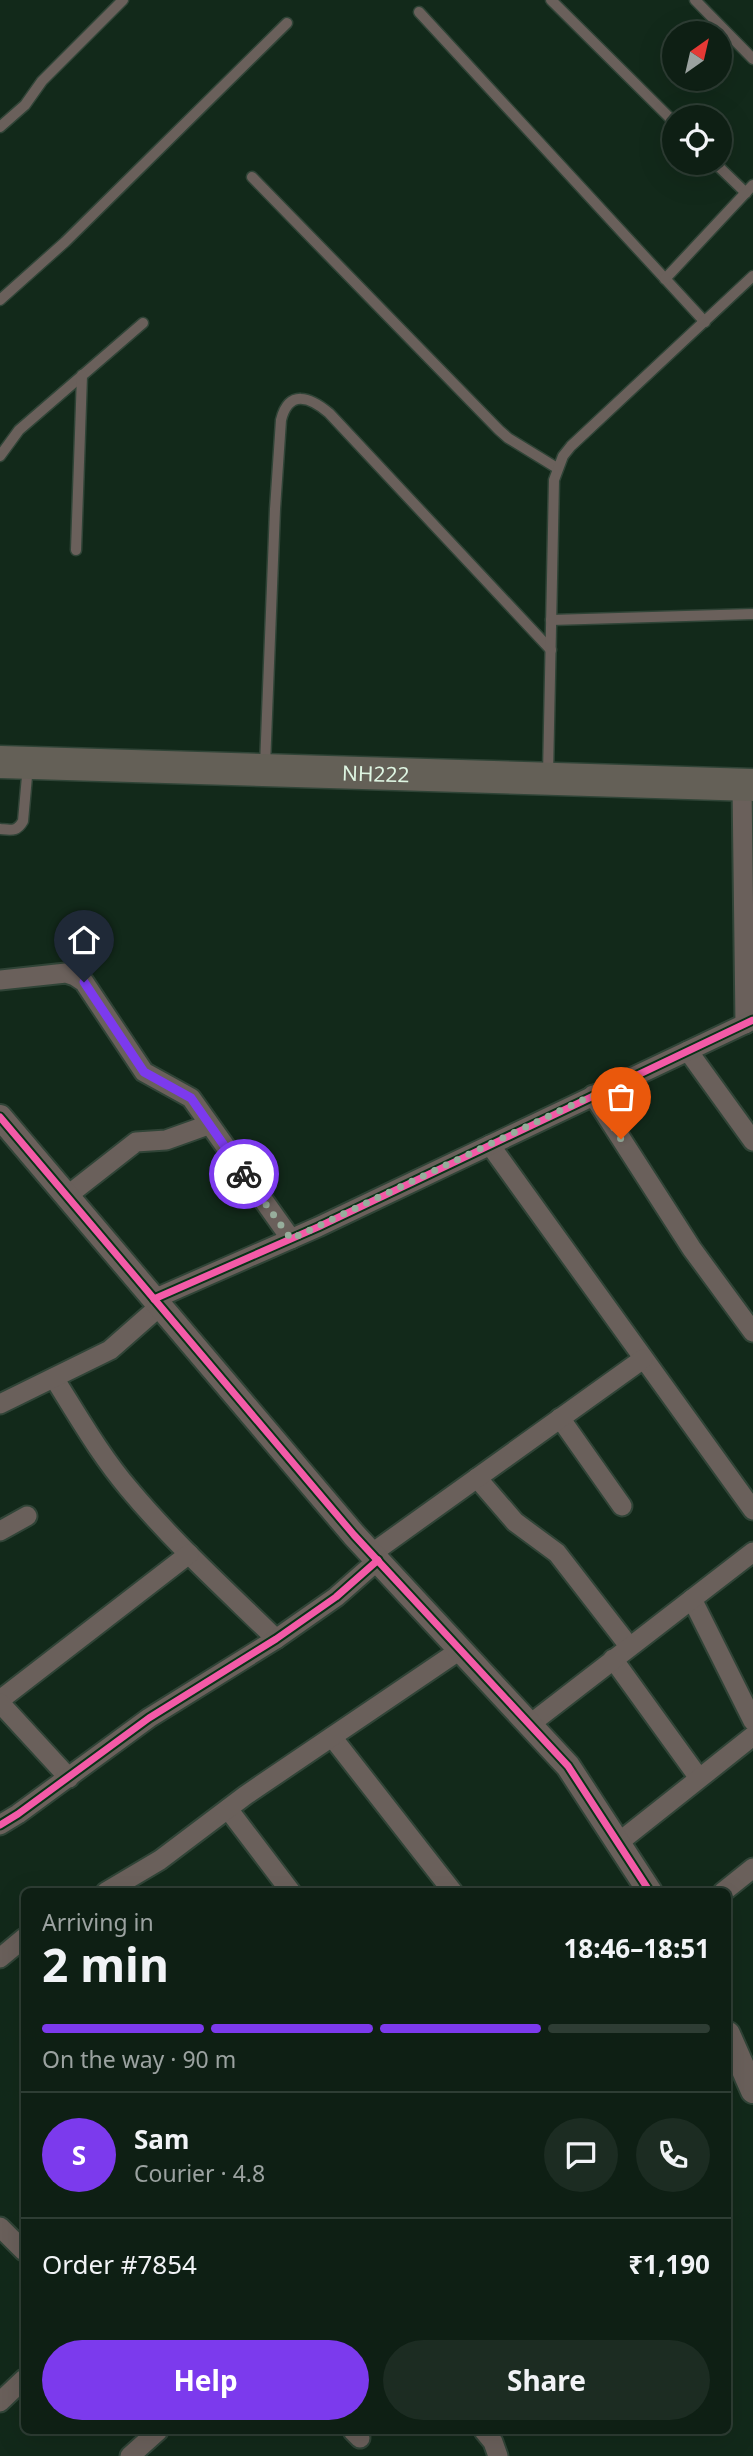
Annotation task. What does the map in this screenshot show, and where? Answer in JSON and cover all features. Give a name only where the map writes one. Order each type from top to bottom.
[{"type":"main road","name":"NH222","points":[[14,762],[747,785]]},
{"type":"street","points":[[0,1404],[110,1350],[157,1302],[749,1022],[747,785]]},
{"type":"street","points":[[0,980],[66,973],[75,975],[84,982],[144,1072],[191,1098],[291,1239]]},
{"type":"street","points":[[688,1051],[753,1141]]},
{"type":"street","points":[[593,1095],[692,1250],[753,1332]]},
{"type":"street","points":[[0,1117],[374,1557],[568,1766],[647,1888]]},
{"type":"street","points":[[67,1196],[136,1142],[166,1140],[208,1125]]},
{"type":"street","points":[[490,1145],[753,1510]]},
{"type":"street","points":[[0,1825],[149,1718],[276,1639],[336,1597],[374,1557],[477,1478],[643,1359]]},
{"type":"street","points":[[54,1378],[103,1456],[128,1489],[189,1554],[276,1639]]},
{"type":"street","points":[[560,1418],[622,1506]]},
{"type":"street","points":[[477,1478],[515,1522],[557,1553],[629,1646]]},
{"type":"street","points":[[0,1531],[27,1516]]},
{"type":"street","points":[[529,1725],[753,1552]]},
{"type":"street","points":[[69,1778],[0,1702],[189,1554]]},
{"type":"street","points":[[692,1599],[753,1721]]},
{"type":"street","points":[[113,1888],[160,1860],[228,1809],[460,1650]]},
{"type":"street","points":[[613,1659],[699,1778]]},
{"type":"street","points":[[618,1843],[753,1735]]},
{"type":"street","points":[[332,1737],[450,1888]]},
{"type":"street","points":[[228,1809],[287,1888]]},
{"type":"street","points":[[728,1888],[753,1868]]},
{"type":"street","points":[[0,1958],[21,1940]]},
{"type":"street","points":[[731,2041],[753,2091]]},
{"type":"street","points":[[0,2227],[21,2248]]},
{"type":"street","points":[[0,2402],[21,2382]]},
{"type":"street","points":[[130,2456],[155,2434]]},
{"type":"street","points":[[486,2434],[498,2456]]},
{"type":"lane","points":[[0,127],[25,105],[42,81],[123,0]]},
{"type":"lane","points":[[551,0],[662,110]]},
{"type":"lane","points":[[695,0],[753,59]]},
{"type":"lane","points":[[419,12],[705,322]]},
{"type":"lane","points":[[0,300],[65,242],[287,23]]},
{"type":"lane","points":[[665,279],[749,189],[731,175]]},
{"type":"lane","points":[[252,177],[499,430],[557,468]]},
{"type":"lane","points":[[548,779],[554,480],[557,468],[571,446],[753,276]]},
{"type":"lane","points":[[0,456],[19,430],[143,323]]},
{"type":"lane","points":[[76,550],[82,375]]},
{"type":"lane","points":[[265,770],[281,421],[284,410],[295,399],[312,402],[329,413],[551,650]]},
{"type":"lane","points":[[551,620],[753,614]]},
{"type":"lane","points":[[0,830],[20,828],[23,821],[14,762]]},
{"type":"cycle path","points":[[154,1299],[318,1227],[753,1020]]},
{"type":"cycle path","points":[[0,1117],[354,1535],[568,1766],[647,1888]]},
{"type":"cycle path","points":[[0,1825],[149,1718],[276,1639],[336,1597],[378,1560]]},
{"type":"way so far","points":[[244,1174],[291,1239],[593,1095],[621,1139]]},
{"type":"route","points":[[84,982],[144,1072],[191,1098],[244,1174]]}]
